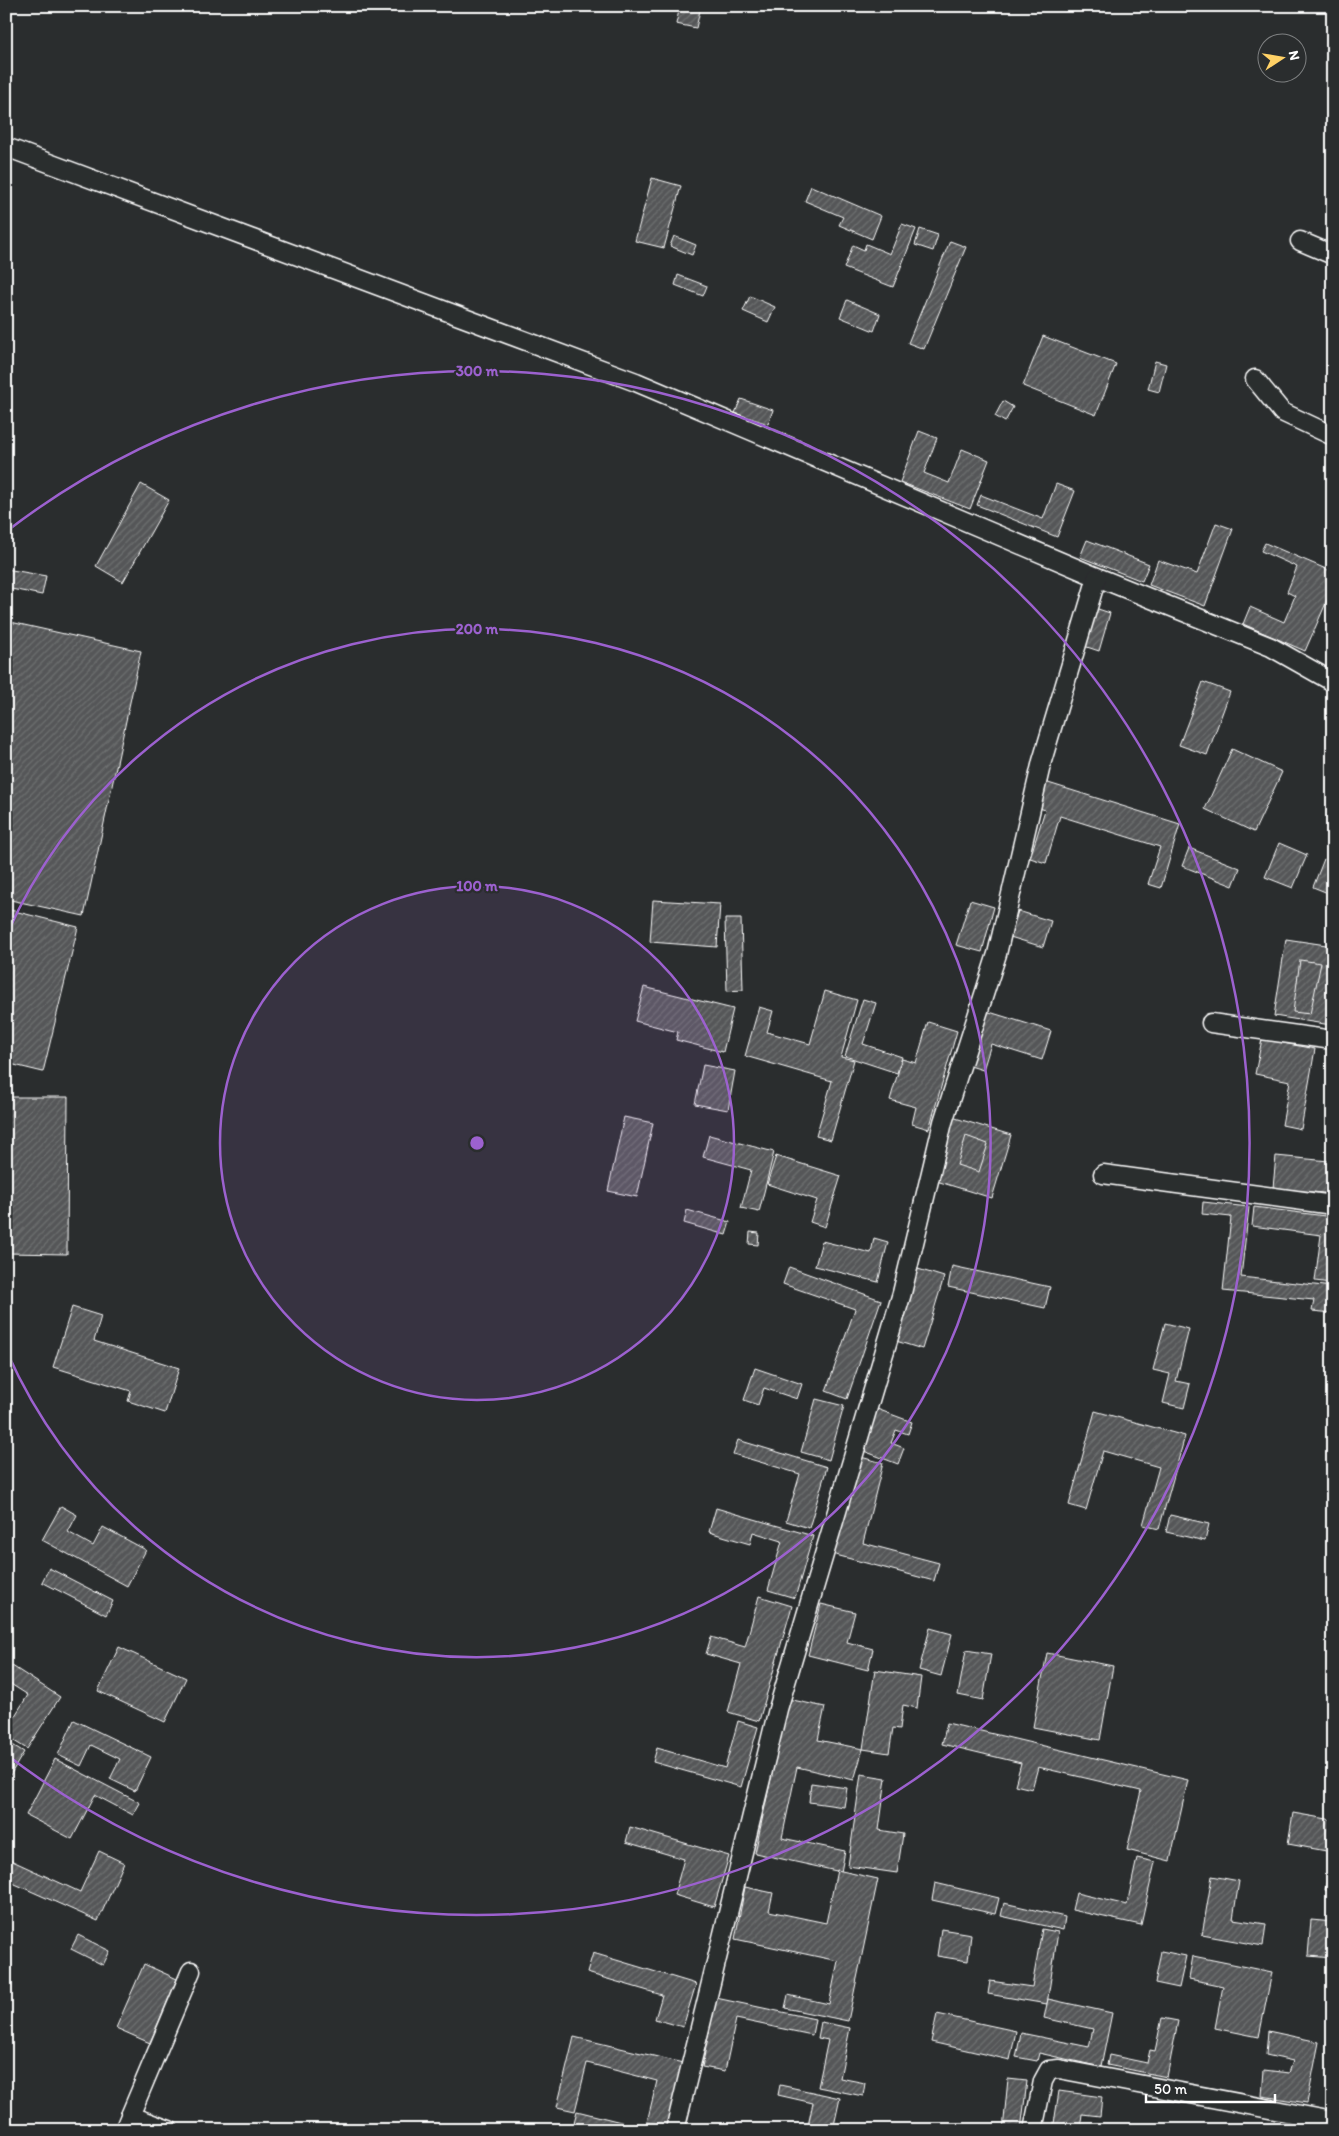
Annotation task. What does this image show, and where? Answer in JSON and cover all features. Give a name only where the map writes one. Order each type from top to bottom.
[{"type":"street","points":[[6,147],[636,382],[1271,647],[1333,682]]},
{"type":"street","points":[[1300,241],[1333,256]]},
{"type":"street","points":[[1255,379],[1282,412],[1333,436]]},
{"type":"street","points":[[674,2130],[778,1709],[902,1293],[943,1122],[997,954],[1042,762],[1097,576]]},
{"type":"street","points":[[1211,1023],[1333,1040]]},
{"type":"street","points":[[1103,1174],[1333,1205]]},
{"type":"street","points":[[169,2130],[127,2123],[191,1972]]},
{"type":"street","points":[[1032,2130],[1043,2081],[1048,2070],[1059,2069],[1333,2121]]},
{"type":"building","points":[[680,6],[701,6],[696,28],[676,24]]},
{"type":"building","points":[[652,178],[681,186],[664,248],[635,241]]},
{"type":"building","points":[[811,186],[881,216],[872,239],[839,225],[843,217],[805,201]]},
{"type":"building","points":[[902,224],[916,229],[893,287],[844,268],[853,245],[864,250],[866,244],[890,254]]},
{"type":"building","points":[[920,229],[938,235],[933,251],[915,245]]},
{"type":"building","points":[[674,236],[696,245],[692,255],[670,246]]},
{"type":"building","points":[[950,241],[966,247],[924,349],[908,343]]},
{"type":"building","points":[[678,275],[707,286],[703,296],[675,285]]},
{"type":"building","points":[[750,296],[775,307],[768,322],[743,311]]},
{"type":"building","points":[[847,300],[880,314],[874,331],[840,317]]},
{"type":"building","points":[[1043,336],[1116,364],[1096,415],[1023,386]]},
{"type":"building","points":[[1155,361],[1166,364],[1159,392],[1148,389]]},
{"type":"building","points":[[741,399],[773,410],[768,424],[735,413]]},
{"type":"building","points":[[1003,401],[1013,407],[1005,422],[995,416]]},
{"type":"building","points":[[919,431],[937,438],[924,473],[949,483],[962,449],[989,460],[970,509],[900,482]]},
{"type":"building","points":[[141,484],[169,500],[123,582],[96,566]]},
{"type":"building","points":[[1056,484],[1075,491],[1057,537],[977,505],[981,495],[1043,519]]},
{"type":"building","points":[[1216,523],[1233,529],[1205,606],[1149,585],[1158,560],[1197,574]]},
{"type":"building","points":[[1087,540],[1149,564],[1142,581],[1080,557]]},
{"type":"building","points":[[1265,543],[1333,572],[1333,587],[1305,651],[1243,624],[1250,607],[1284,622],[1295,596],[1287,592],[1297,567],[1261,551]]},
{"type":"building","points":[[6,569],[46,576],[42,595],[6,588]]},
{"type":"building","points":[[1095,608],[1110,613],[1099,651],[1084,646]]},
{"type":"building","points":[[6,621],[141,651],[84,916],[6,899]]},
{"type":"building","points":[[1203,682],[1230,692],[1207,755],[1179,745]]},
{"type":"building","points":[[1232,749],[1282,772],[1254,832],[1205,809]]},
{"type":"building","points":[[1045,782],[1180,824],[1161,888],[1148,884],[1160,847],[1060,816],[1046,863],[1030,858],[1045,810],[1037,807]]},
{"type":"building","points":[[1279,843],[1307,855],[1293,888],[1265,877]]},
{"type":"building","points":[[1189,848],[1240,868],[1233,886],[1182,866]]},
{"type":"building","points":[[1324,859],[1333,863],[1333,895],[1313,887]]},
{"type":"building","points":[[653,900],[720,904],[717,947],[650,942]]},
{"type":"building","points":[[970,900],[994,907],[982,952],[956,945]]},
{"type":"building","points":[[6,909],[78,927],[43,1072],[6,1063]]},
{"type":"building","points":[[1018,911],[1051,921],[1043,947],[1010,937]]},
{"type":"building","points":[[725,919],[741,919],[743,990],[727,991]]},
{"type":"building","points":[[1286,939],[1333,946],[1331,1025],[1274,1016]]},
{"type":"building","points":[[1300,960],[1321,963],[1310,1014],[1293,1012]]},
{"type":"building","points":[[644,987],[733,1009],[723,1052],[676,1040],[678,1032],[635,1021]]},
{"type":"building","points":[[825,991],[857,1000],[841,1057],[854,1060],[831,1140],[816,1136],[832,1081],[745,1056],[759,1007],[773,1011],[767,1032],[810,1044]]},
{"type":"building","points":[[863,999],[876,1003],[863,1044],[902,1057],[897,1073],[845,1056]]},
{"type":"building","points":[[986,1011],[1051,1031],[1042,1060],[991,1044],[983,1070],[970,1066]]},
{"type":"building","points":[[928,1022],[957,1031],[929,1129],[912,1124],[916,1107],[890,1100],[902,1059],[916,1063]]},
{"type":"building","points":[[1262,1039],[1315,1049],[1301,1129],[1282,1125],[1290,1081],[1255,1074]]},
{"type":"building","points":[[703,1065],[735,1071],[728,1110],[695,1104]]},
{"type":"building","points":[[6,1097],[68,1097],[67,1254],[6,1253]]},
{"type":"building","points":[[624,1117],[653,1123],[637,1197],[608,1191]]},
{"type":"building","points":[[952,1117],[1011,1135],[992,1198],[933,1180]]},
{"type":"building","points":[[1333,1123],[1333,1194],[1273,1188],[1276,1156],[1329,1161]]},
{"type":"building","points":[[709,1135],[774,1152],[759,1212],[741,1208],[751,1170],[703,1157]]},
{"type":"building","points":[[966,1136],[988,1144],[979,1172],[957,1165]]},
{"type":"building","points":[[776,1156],[841,1176],[825,1227],[810,1222],[817,1200],[767,1184]]},
{"type":"building","points":[[1203,1202],[1249,1207],[1241,1277],[1333,1287],[1333,1313],[1312,1311],[1314,1300],[1223,1291],[1231,1217],[1202,1214]]},
{"type":"building","points":[[1254,1207],[1333,1217],[1331,1283],[1315,1281],[1321,1235],[1252,1226]]},
{"type":"building","points":[[687,1210],[730,1222],[726,1235],[684,1223]]},
{"type":"building","points":[[750,1232],[759,1233],[758,1245],[749,1244]]},
{"type":"building","points":[[874,1238],[888,1242],[878,1282],[815,1266],[822,1241],[871,1253]]},
{"type":"building","points":[[952,1266],[1050,1287],[1045,1308],[948,1287]]},
{"type":"building","points":[[789,1267],[881,1300],[847,1399],[826,1391],[855,1309],[783,1284]]},
{"type":"building","points":[[918,1269],[944,1277],[922,1349],[896,1341]]},
{"type":"building","points":[[72,1307],[101,1316],[94,1341],[179,1368],[165,1413],[128,1401],[131,1391],[53,1367]]},
{"type":"building","points":[[1165,1323],[1189,1329],[1176,1381],[1190,1384],[1184,1408],[1163,1403],[1170,1374],[1153,1370]]},
{"type":"building","points":[[755,1368],[802,1384],[797,1399],[764,1388],[758,1405],[744,1400]]},
{"type":"building","points":[[816,1399],[844,1406],[829,1460],[801,1452]]},
{"type":"building","points":[[6,1402],[12,1406],[6,1416]]},
{"type":"building","points":[[877,1409],[912,1422],[908,1434],[896,1430],[891,1443],[904,1448],[898,1464],[861,1450]]},
{"type":"building","points":[[1095,1411],[1185,1436],[1159,1529],[1143,1525],[1159,1467],[1103,1451],[1086,1510],[1069,1505]]},
{"type":"building","points":[[738,1440],[827,1467],[809,1528],[786,1521],[800,1474],[733,1454]]},
{"type":"building","points":[[857,1456],[883,1463],[863,1543],[939,1563],[934,1581],[832,1554]]},
{"type":"building","points":[[61,1506],[77,1515],[68,1532],[93,1546],[103,1527],[146,1550],[127,1586],[42,1540]]},
{"type":"building","points":[[716,1508],[813,1536],[795,1598],[768,1590],[782,1541],[753,1532],[750,1544],[709,1532]]},
{"type":"building","points":[[1170,1515],[1209,1524],[1205,1541],[1166,1532]]},
{"type":"building","points":[[49,1568],[113,1601],[106,1615],[42,1582]]},
{"type":"building","points":[[759,1596],[792,1606],[759,1721],[728,1712],[741,1664],[706,1654],[711,1637],[745,1647]]},
{"type":"building","points":[[821,1604],[855,1612],[847,1642],[873,1649],[868,1670],[808,1655]]},
{"type":"building","points":[[930,1628],[952,1634],[941,1676],[919,1670]]},
{"type":"building","points":[[119,1647],[186,1678],[165,1722],[98,1691]]},
{"type":"building","points":[[966,1650],[991,1654],[983,1700],[958,1695]]},
{"type":"building","points":[[1047,1653],[1113,1666],[1100,1740],[1033,1727]]},
{"type":"building","points":[[6,1662],[60,1697],[27,1749],[6,1736],[6,1730],[28,1695],[6,1681]]},
{"type":"building","points":[[875,1670],[921,1677],[917,1708],[903,1705],[900,1729],[893,1728],[889,1753],[863,1749]]},
{"type":"building","points":[[788,1699],[825,1707],[818,1740],[863,1749],[854,1780],[797,1767],[782,1838],[845,1851],[841,1872],[755,1853]]},
{"type":"building","points":[[74,1720],[151,1757],[135,1791],[110,1779],[120,1759],[91,1745],[81,1766],[58,1755]]},
{"type":"building","points":[[738,1721],[758,1727],[741,1787],[653,1762],[657,1748],[725,1768]]},
{"type":"building","points":[[947,1723],[1188,1780],[1170,1861],[1127,1850],[1141,1791],[1038,1767],[1032,1789],[1015,1785],[1021,1763],[942,1744]]},
{"type":"building","points":[[6,1741],[24,1752],[6,1782]]},
{"type":"building","points":[[55,1759],[140,1803],[133,1815],[95,1795],[72,1839],[26,1815]]},
{"type":"building","points":[[861,1774],[886,1778],[879,1830],[903,1834],[897,1873],[848,1866]]},
{"type":"building","points":[[811,1783],[847,1788],[844,1807],[809,1802]]},
{"type":"building","points":[[1293,1813],[1333,1820],[1333,1891],[1325,1890],[1332,1852],[1288,1844]]},
{"type":"building","points":[[630,1827],[729,1856],[714,1907],[674,1895],[684,1859],[626,1842]]},
{"type":"building","points":[[99,1851],[124,1863],[98,1921],[6,1880],[6,1858],[80,1892]]},
{"type":"building","points":[[1137,1858],[1155,1862],[1141,1925],[1072,1910],[1076,1893],[1127,1905]]},
{"type":"building","points":[[837,1870],[878,1879],[848,2021],[785,2008],[788,1995],[829,2004],[838,1961],[735,1939],[745,1887],[773,1893],[769,1911],[826,1923]]},
{"type":"building","points":[[1212,1876],[1239,1881],[1233,1919],[1266,1924],[1263,1946],[1202,1935]]},
{"type":"building","points":[[935,1883],[999,1898],[995,1914],[932,1900]]},
{"type":"building","points":[[1004,1903],[1065,1917],[1063,1930],[1001,1916]]},
{"type":"building","points":[[1311,1920],[1333,1922],[1333,1958],[1308,1956]]},
{"type":"building","points":[[941,1929],[971,1934],[968,1961],[937,1956]]},
{"type":"building","points":[[1042,1929],[1058,1932],[1047,2004],[988,1994],[990,1981],[1032,1987]]},
{"type":"building","points":[[78,1935],[110,1951],[103,1965],[71,1949]]},
{"type":"building","points":[[1161,1951],[1186,1956],[1179,1988],[1155,1983]]},
{"type":"building","points":[[593,1953],[696,1984],[683,2027],[655,2019],[662,1995],[587,1973]]},
{"type":"building","points":[[1193,1956],[1272,1972],[1259,2037],[1215,2028],[1223,1986],[1189,1979]]},
{"type":"building","points":[[144,1964],[177,1979],[150,2043],[116,2028]]},
{"type":"building","points":[[716,1998],[815,2019],[812,2035],[736,2019],[725,2071],[702,2067]]},
{"type":"building","points":[[1048,1999],[1112,2013],[1101,2067],[1039,2053],[1037,2061],[1016,2057],[1021,2033],[1089,2047],[1093,2029],[1044,2018]]},
{"type":"building","points":[[937,2014],[1016,2031],[1010,2060],[931,2042]]},
{"type":"building","points":[[1162,2018],[1178,2021],[1167,2077],[1107,2065],[1109,2055],[1147,2063],[1150,2050],[1155,2051]]},
{"type":"building","points":[[821,2022],[850,2028],[840,2078],[865,2083],[863,2096],[818,2087],[828,2040],[818,2038]]},
{"type":"building","points":[[1268,2031],[1319,2042],[1307,2103],[1262,2096],[1264,2070],[1289,2073],[1293,2061],[1266,2055]]},
{"type":"building","points":[[574,2037],[683,2063],[668,2127],[647,2122],[657,2081],[587,2063],[575,2111],[557,2107]]},
{"type":"building","points":[[1008,2079],[1027,2081],[1021,2130],[1003,2130]]},
{"type":"building","points":[[780,2085],[840,2098],[833,2130],[807,2130],[813,2103],[778,2095]]},
{"type":"building","points":[[1059,2091],[1102,2097],[1100,2116],[1082,2114],[1080,2130],[1053,2130]]},
{"type":"building","points":[[577,2111],[653,2130],[572,2130]]}]
